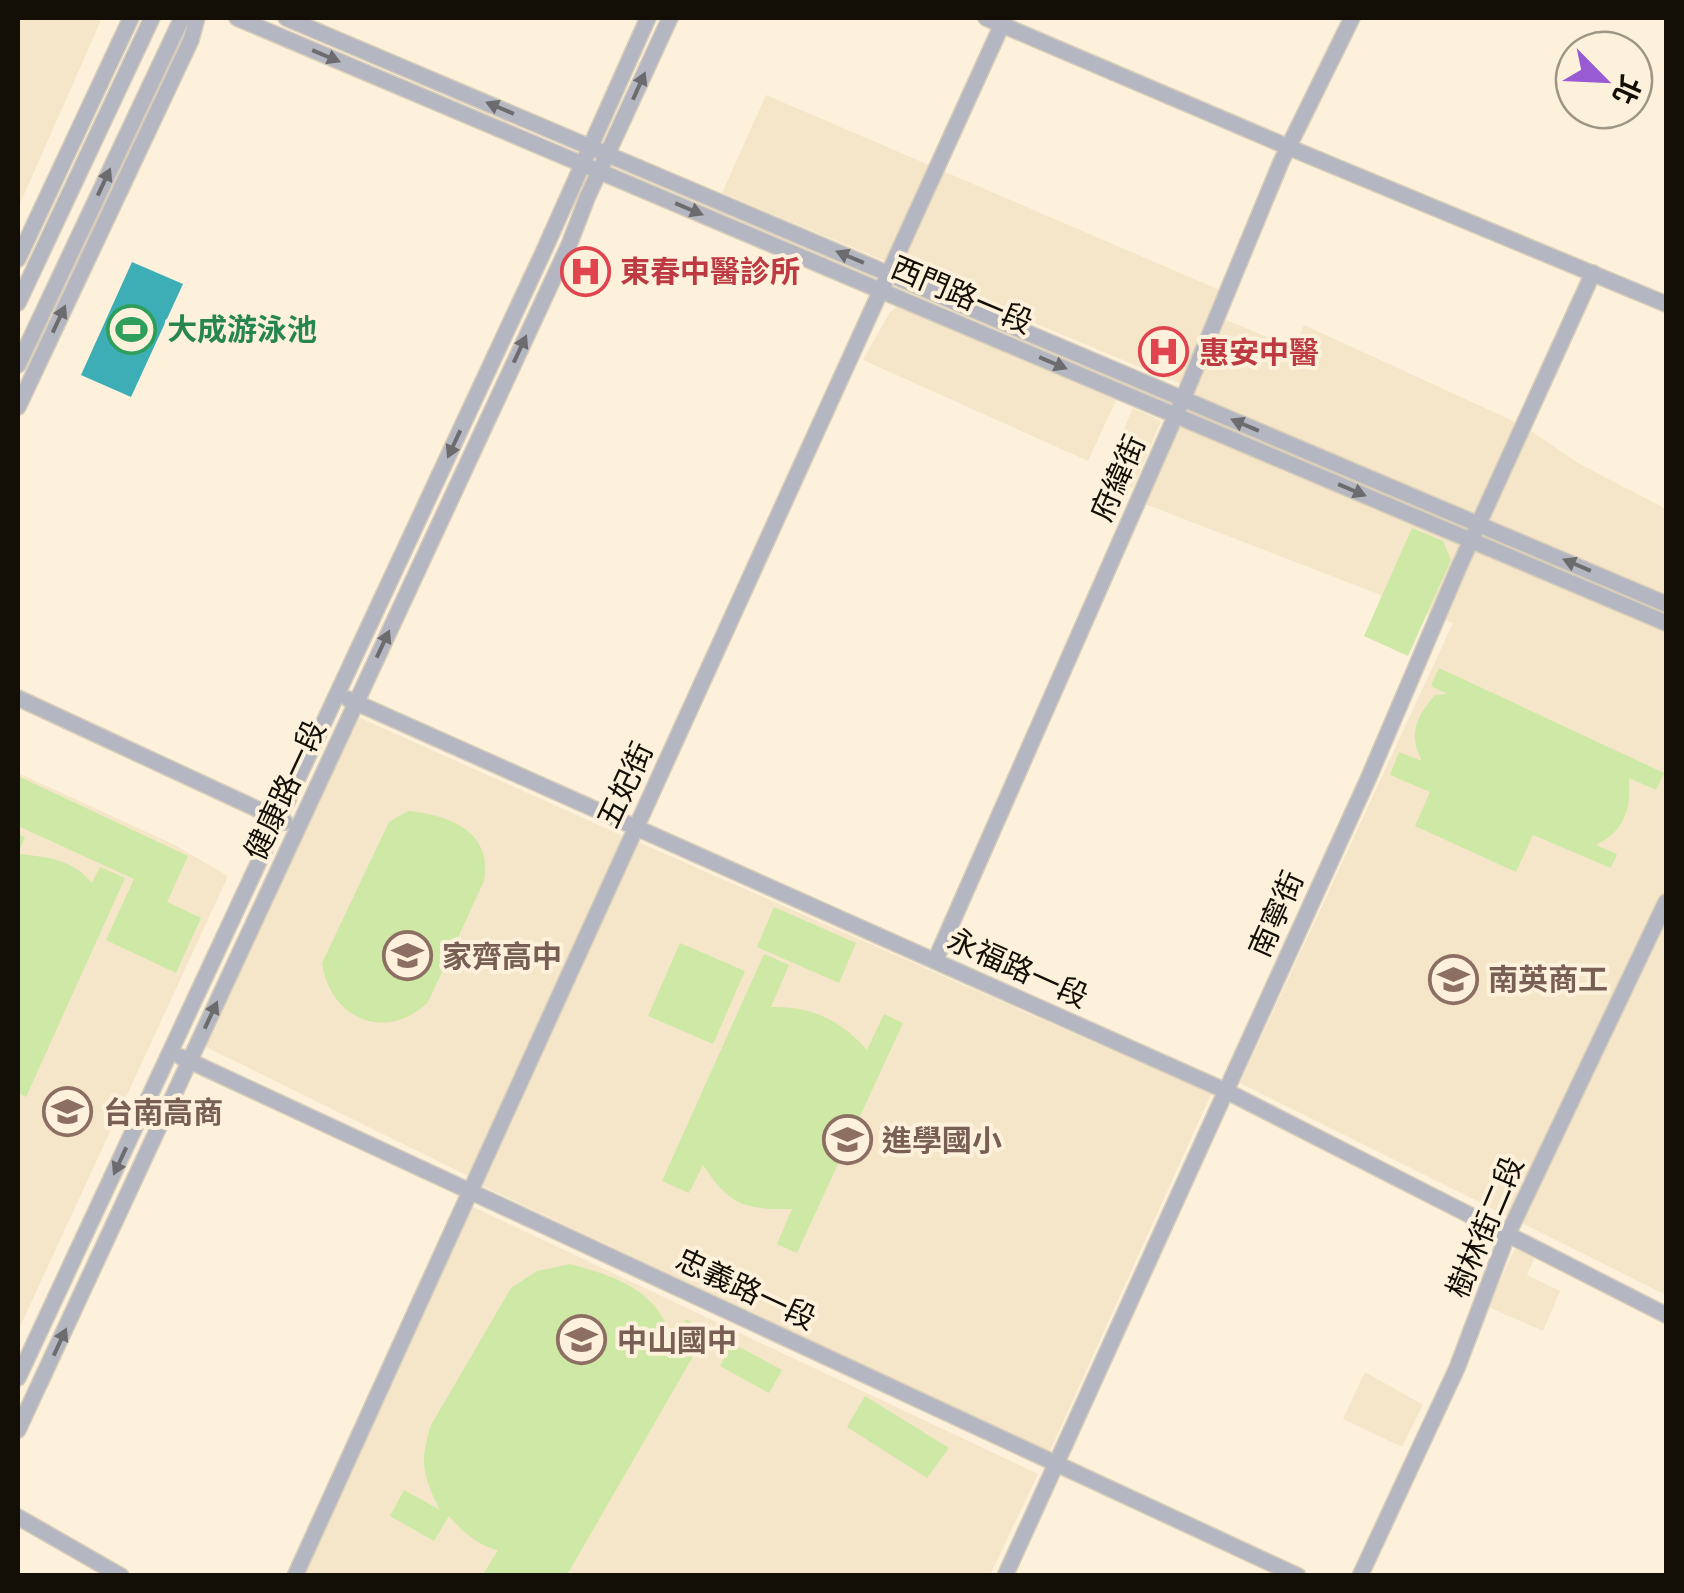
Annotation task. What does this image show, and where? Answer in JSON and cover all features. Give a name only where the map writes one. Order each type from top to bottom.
[{"type":"street","points":[[18,259],[131,18]]},
{"type":"street","points":[[18,303],[152,18]]},
{"type":"street","points":[[18,365],[182,18]]},
{"type":"street","points":[[18,407],[184,54],[197,18]]},
{"type":"street","name":"西門路一段","points":[[237,18],[1666,623]]},
{"type":"street","name":"西門路一段","points":[[286,18],[1666,604]]},
{"type":"street","name":"健康路一段","points":[[18,1378],[542,255],[648,18]]},
{"type":"street","name":"健康路一段","points":[[18,1430],[570,244],[670,18]]},
{"type":"street","name":"府緯街","points":[[935,961],[1184,398],[1288,147],[1352,18]]},
{"type":"street","points":[[998,20],[1288,147],[1666,304]]},
{"type":"street","name":"五妃街","points":[[295,1576],[822,423],[998,20]]},
{"type":"street","name":"南寧街","points":[[1005,1576],[1593,273]]},
{"type":"street","name":"永福路一段","points":[[337,694],[1226,1091],[1666,1315]]},
{"type":"street","points":[[18,698],[298,828]]},
{"type":"street","name":"樹林街二段","points":[[1360,1576],[1457,1368],[1507,1236],[1666,902]]},
{"type":"street","name":"忠義路一段","points":[[170,1052],[1298,1576]]},
{"type":"street","points":[[18,1518],[122,1576]]},
{"type":"shaded area","points":[[18,18],[102,18],[18,208]]},
{"type":"shaded area","points":[[766,95],[1229,294],[1219,317],[1294,348],[1304,325],[1524,426],[1578,463],[1666,509],[1666,1295],[1240,1083],[1453,623],[1145,504],[1195,390],[722,193]]},
{"type":"shaded area","points":[[897,307],[1116,400],[1088,461],[863,360],[890,312]]},
{"type":"shaded area","points":[[1133,408],[1161,421],[1133,488],[1104,475]]},
{"type":"shaded area","name":"家齊高中","points":[[358,717],[623,836],[468,1176],[204,1046]]},
{"type":"shaded area","name":"台南高商","points":[[18,773],[173,844],[228,876],[18,1331]]},
{"type":"shaded area","name":"進學國小","points":[[638,842],[1211,1094],[1049,1453],[483,1186]]},
{"type":"shaded area","name":"中山國中","points":[[471,1206],[1038,1474],[990,1575],[303,1576]]},
{"type":"shaded area","points":[[1523,1244],[1538,1250],[1527,1275],[1560,1291],[1543,1331],[1488,1307],[1514,1250]]},
{"type":"shaded area","points":[[1365,1372],[1423,1405],[1402,1447],[1343,1419]]},
{"type":"green space","points":[[1412,528],[1443,541],[1451,560],[1408,656],[1364,636]]},
{"type":"green space","points":[[1439,668],[1664,773],[1656,790],[1629,778],[1624,818],[1614,833],[1596,845],[1617,854],[1611,868],[1533,835],[1516,872],[1415,826],[1430,792],[1390,775],[1399,752],[1422,761],[1415,742],[1416,726],[1435,695],[1447,694],[1431,686]]},
{"type":"green space","points":[[18,776],[188,856],[167,902],[201,918],[176,973],[106,940],[134,879],[18,826]]},
{"type":"green space","points":[[408,811],[452,822],[475,838],[485,864],[484,881],[428,1002],[395,1021],[378,1022],[348,1011],[327,982],[322,963],[389,822]]},
{"type":"green space","points":[[18,834],[25,837],[18,854]]},
{"type":"green space","points":[[18,854],[68,864],[92,883],[100,867],[125,878],[26,1097],[18,1093]]},
{"type":"green space","points":[[774,907],[856,943],[839,983],[757,947]]},
{"type":"green space","points":[[680,943],[745,971],[713,1044],[648,1016]]},
{"type":"green space","points":[[764,954],[789,965],[771,1007],[800,1009],[824,1017],[846,1030],[867,1050],[884,1014],[903,1023],[797,1253],[777,1244],[792,1209],[762,1208],[740,1202],[721,1189],[703,1165],[689,1193],[662,1181]]},
{"type":"green space","points":[[570,1264],[610,1277],[647,1298],[664,1320],[671,1343],[686,1319],[707,1332],[567,1575],[488,1575],[484,1573],[498,1550],[471,1537],[449,1516],[434,1541],[390,1516],[404,1490],[440,1510],[425,1469],[431,1425],[511,1288],[537,1271]]},
{"type":"green space","points":[[732,1343],[782,1370],[769,1393],[720,1366]]},
{"type":"green space","points":[[865,1396],[949,1448],[927,1478],[847,1427]]},
{"type":"water","name":"大成游泳池","points":[[132,262],[183,284],[131,397],[81,375]]},
{"type":"place","name":"東春中醫診所","points":[[585,271]]},
{"type":"place","name":"大成游泳池","points":[[132,329]]},
{"type":"place","name":"惠安中醫","points":[[1164,352]]},
{"type":"place","name":"家齊高中","points":[[407,956]]},
{"type":"place","name":"南英商工","points":[[1453,979]]},
{"type":"place","name":"台南高商","points":[[68,1112]]},
{"type":"place","name":"進學國小","points":[[847,1140]]},
{"type":"place","name":"中山國中","points":[[582,1340]]}]
